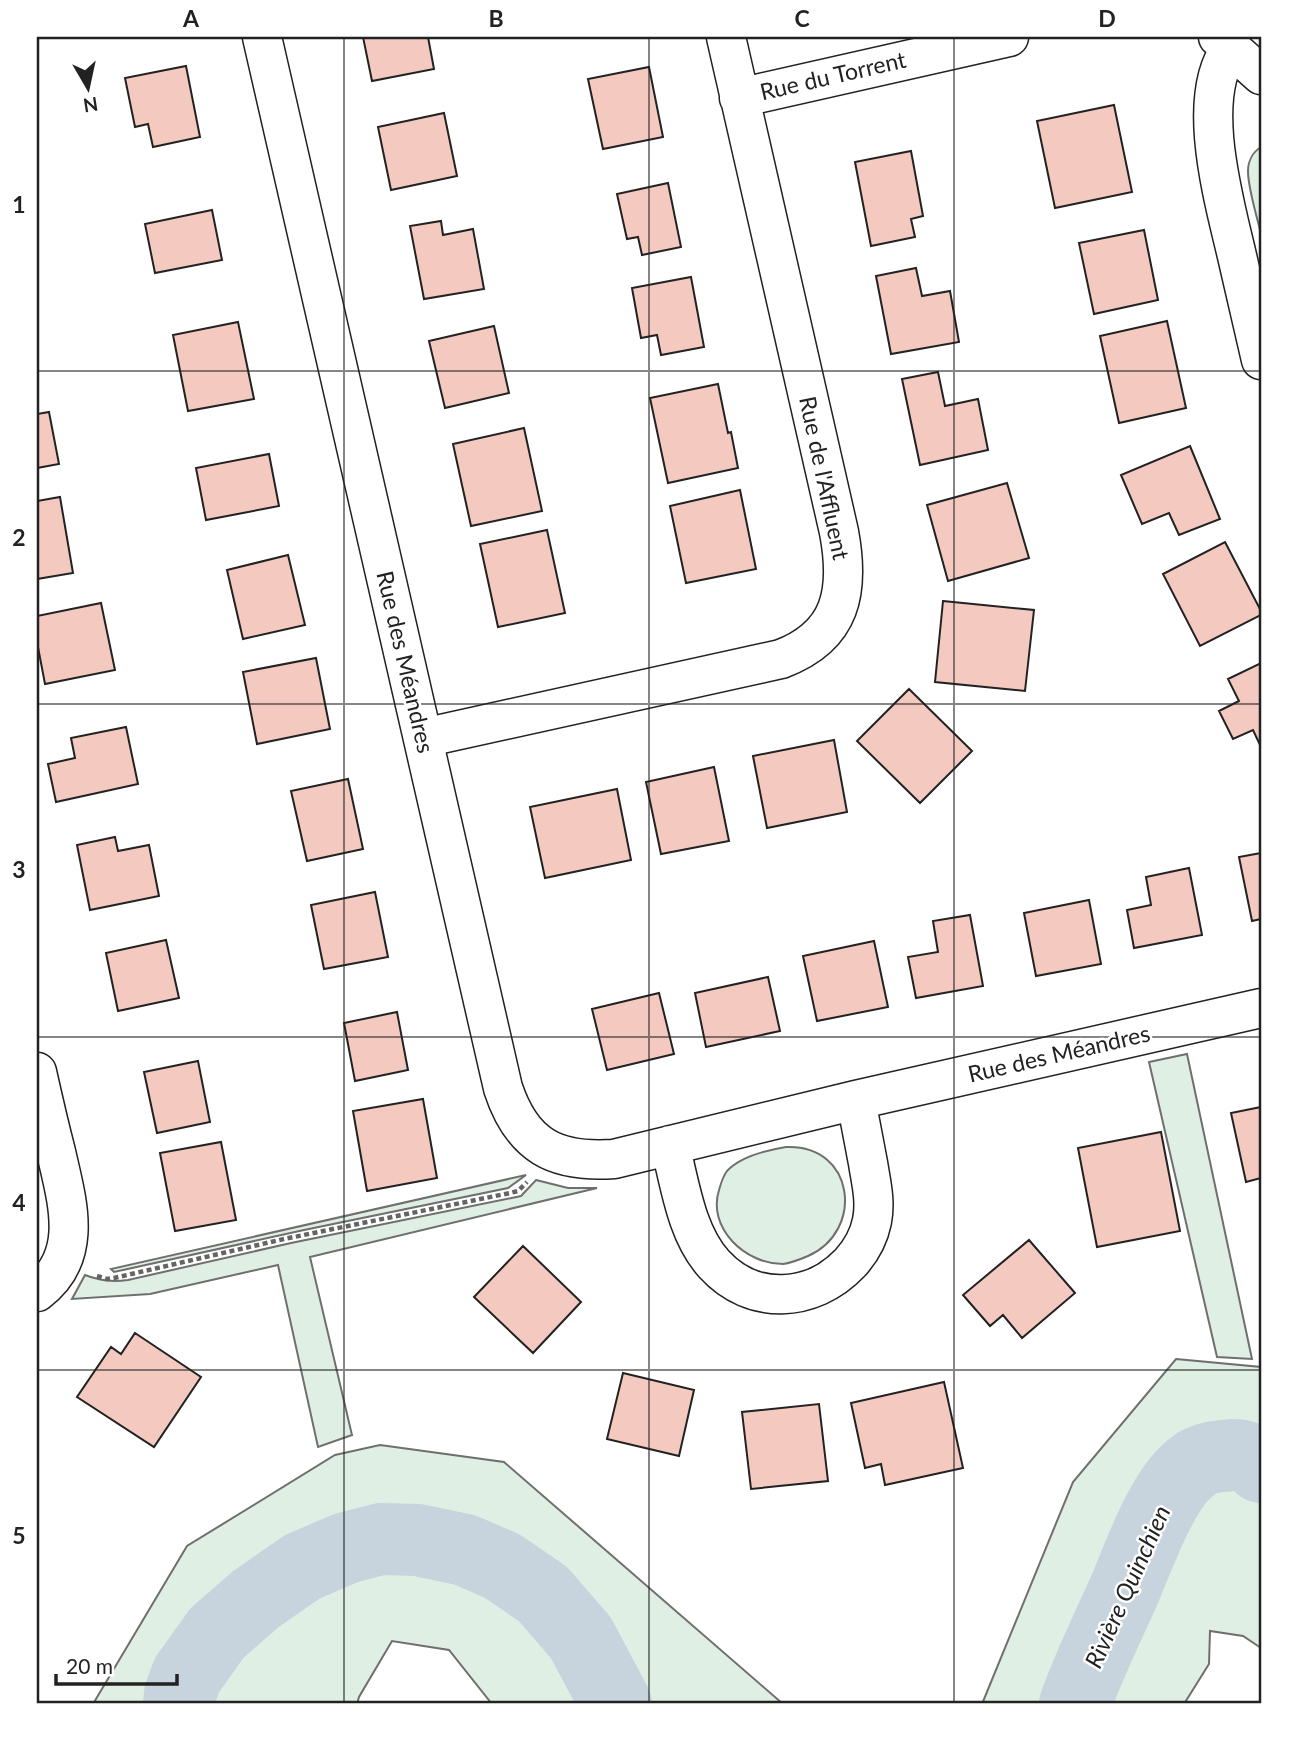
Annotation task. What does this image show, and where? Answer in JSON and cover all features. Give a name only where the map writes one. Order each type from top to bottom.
[{"type":"street","name":"Rue des Méandres","points":[[262,37],[502,1088],[521,1128],[531,1138],[546,1148],[576,1159],[614,1159],[856,1100],[1261,1008]]},
{"type":"street","name":"Rue de l'Affluent","points":[[423,738],[781,659],[808,646],[828,628],[834,616],[844,571],[841,542],[726,37]]},
{"type":"street","name":"Rue du Torrent","points":[[739,98],[1009,37]]},
{"type":"street","points":[[1224,42],[1261,75]]},
{"type":"street","points":[[1224,42],[1223,58],[1214,88],[1215,144],[1219,174],[1261,360]]},
{"type":"street","points":[[37,1072],[65,1192],[69,1221],[67,1246],[61,1263],[47,1284],[37,1292]]},
{"type":"street","points":[[670,1145],[693,1229],[714,1265],[747,1288],[762,1293],[795,1294],[815,1288],[843,1271],[857,1255],[872,1223],[873,1190],[856,1100]]},
{"type":"path","points":[[89,1273],[107,1279],[114,1278],[284,1239],[510,1193],[518,1191],[532,1176]]},
{"type":"green space","points":[[1261,147],[1261,234],[1248,171],[1252,157]]},
{"type":"green space","points":[[1187,1054],[1252,1359],[1217,1357],[1149,1062]]},
{"type":"green space","points":[[786,1147],[809,1150],[827,1159],[838,1174],[844,1191],[844,1210],[838,1228],[826,1244],[808,1256],[783,1264],[755,1258],[732,1241],[719,1218],[717,1204],[723,1177],[733,1166],[755,1155]]},
{"type":"green space","points":[[526,1175],[508,1188],[114,1272],[111,1269]]},
{"type":"green space","points":[[536,1180],[568,1188],[597,1188],[310,1257],[352,1435],[318,1447],[278,1265],[150,1294],[72,1299],[85,1275],[96,1279],[128,1280],[291,1243],[521,1196]]},
{"type":"green space","points":[[1176,1359],[1261,1367],[1261,1648],[1243,1636],[1210,1631],[1209,1664],[1184,1704],[982,1704],[1073,1482]]},
{"type":"green space","points":[[380,1445],[504,1462],[783,1704],[492,1704],[449,1650],[392,1641],[357,1704],[93,1704],[187,1546],[335,1455]]},
{"type":"building","points":[[363,37],[428,37],[434,69],[372,81]]},
{"type":"building","points":[[186,66],[200,137],[153,147],[148,124],[135,127],[125,78]]},
{"type":"building","points":[[649,67],[663,137],[603,149],[588,79]]},
{"type":"building","points":[[1114,105],[1132,192],[1055,208],[1037,121]]},
{"type":"building","points":[[444,113],[457,176],[391,190],[378,127]]},
{"type":"building","points":[[911,151],[923,216],[911,219],[915,237],[871,246],[855,162]]},
{"type":"building","points":[[668,183],[681,247],[642,255],[638,237],[627,239],[617,194]]},
{"type":"building","points":[[212,210],[222,260],[155,273],[145,224]]},
{"type":"building","points":[[441,221],[443,235],[473,229],[484,289],[424,299],[410,226]]},
{"type":"building","points":[[1144,230],[1158,300],[1094,314],[1079,243]]},
{"type":"building","points":[[916,268],[922,296],[950,291],[959,342],[891,354],[876,276]]},
{"type":"building","points":[[691,277],[704,347],[661,355],[657,335],[641,338],[632,288]]},
{"type":"building","points":[[1167,321],[1186,408],[1119,423],[1100,336]]},
{"type":"building","points":[[238,322],[254,399],[188,411],[173,335]]},
{"type":"building","points":[[494,326],[509,393],[445,408],[429,341]]},
{"type":"building","points":[[938,372],[945,406],[978,399],[988,450],[920,465],[902,379]]},
{"type":"building","points":[[718,384],[738,468],[668,483],[650,398]]},
{"type":"building","points":[[49,412],[59,464],[37,468],[37,414]]},
{"type":"building","points":[[524,428],[542,511],[471,526],[453,444]]},
{"type":"building","points":[[1190,446],[1220,519],[1179,535],[1169,513],[1142,524],[1121,475]]},
{"type":"building","points":[[269,454],[279,506],[206,520],[196,468]]},
{"type":"building","points":[[1007,483],[1029,558],[948,581],[927,505]]},
{"type":"building","points":[[740,490],[756,569],[686,583],[670,506]]},
{"type":"building","points":[[60,497],[73,573],[37,579],[37,501]]},
{"type":"building","points":[[547,530],[565,613],[498,627],[480,544]]},
{"type":"building","points":[[1225,542],[1261,615],[1200,646],[1163,574]]},
{"type":"building","points":[[288,555],[305,625],[243,639],[227,570]]},
{"type":"building","points":[[943,601],[1034,610],[1025,691],[935,682]]},
{"type":"building","points":[[101,603],[115,670],[45,684],[37,642],[37,616]]},
{"type":"building","points":[[316,658],[330,729],[257,744],[243,672]]},
{"type":"building","points":[[1261,663],[1261,747],[1253,730],[1233,739],[1219,711],[1239,701],[1228,679]]},
{"type":"building","points":[[909,689],[972,751],[920,803],[857,741]]},
{"type":"building","points":[[126,727],[138,784],[56,802],[48,764],[75,758],[71,738]]},
{"type":"building","points":[[834,740],[847,812],[767,828],[753,756]]},
{"type":"building","points":[[714,767],[729,841],[661,854],[646,782]]},
{"type":"building","points":[[348,779],[363,849],[307,861],[291,791]]},
{"type":"building","points":[[617,789],[631,860],[545,878],[530,807]]},
{"type":"building","points":[[115,837],[118,851],[149,845],[159,896],[90,910],[77,845]]},
{"type":"building","points":[[1261,853],[1261,919],[1252,921],[1239,857]]},
{"type":"building","points":[[1189,868],[1202,935],[1134,948],[1127,910],[1151,905],[1146,877]]},
{"type":"building","points":[[375,892],[388,957],[324,969],[311,905]]},
{"type":"building","points":[[1089,900],[1101,964],[1036,976],[1024,913]]},
{"type":"building","points":[[970,915],[983,986],[916,998],[908,957],[938,952],[933,921]]},
{"type":"building","points":[[166,940],[179,998],[118,1011],[106,953]]},
{"type":"building","points":[[874,941],[888,1007],[817,1021],[803,956]]},
{"type":"building","points":[[768,977],[780,1031],[706,1047],[695,993]]},
{"type":"building","points":[[659,993],[674,1054],[607,1070],[592,1009]]},
{"type":"building","points":[[397,1012],[408,1070],[355,1081],[344,1023]]},
{"type":"building","points":[[198,1061],[210,1122],[157,1133],[144,1072]]},
{"type":"building","points":[[423,1099],[437,1178],[367,1191],[353,1111]]},
{"type":"building","points":[[1261,1107],[1261,1178],[1246,1182],[1231,1113]]},
{"type":"building","points":[[1161,1132],[1180,1231],[1097,1247],[1078,1148]]},
{"type":"building","points":[[221,1142],[236,1220],[175,1231],[160,1153]]},
{"type":"building","points":[[1029,1240],[1075,1293],[1022,1338],[1003,1315],[990,1326],[963,1295]]},
{"type":"building","points":[[523,1246],[581,1302],[533,1353],[474,1297]]},
{"type":"building","points":[[135,1333],[201,1377],[154,1447],[77,1397],[111,1347],[121,1354]]},
{"type":"building","points":[[623,1373],[694,1390],[679,1456],[607,1439]]},
{"type":"building","points":[[944,1382],[963,1468],[885,1485],[881,1464],[865,1468],[851,1403]]},
{"type":"building","points":[[819,1404],[828,1481],[751,1489],[742,1412]]},
{"type":"waterway","name":"Rivière Quinchien","points":[[1075,1704],[1152,1524],[1171,1490],[1193,1466],[1212,1458],[1233,1455],[1245,1457],[1261,1467]]},
{"type":"waterway","name":"Rivière Quinchien","points":[[179,1704],[187,1675],[217,1633],[256,1599],[302,1567],[346,1548],[381,1539],[418,1540],[465,1550],[502,1566],[543,1594],[581,1638],[616,1704]]}]
